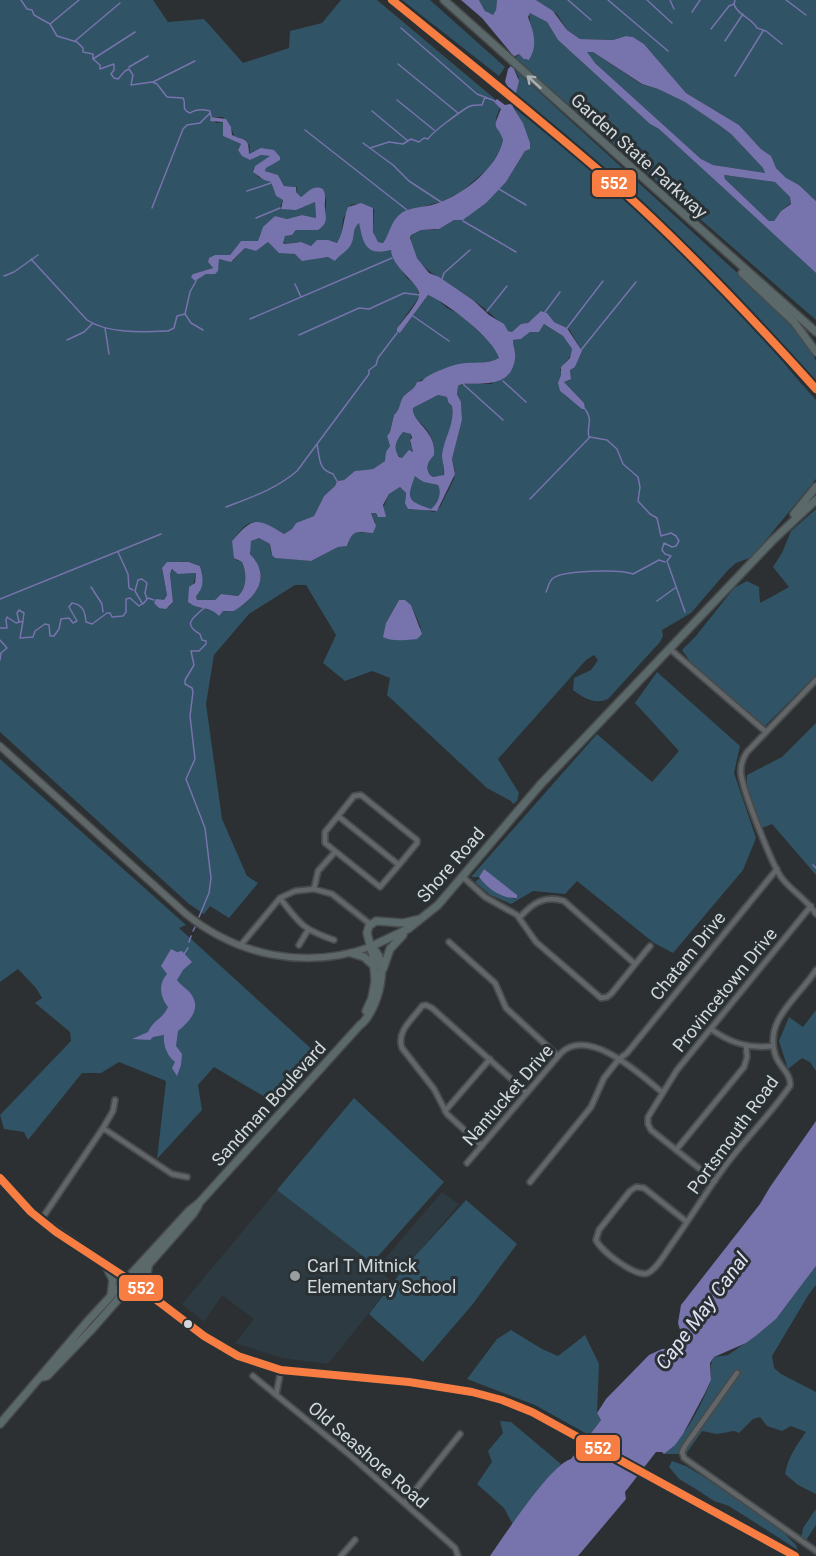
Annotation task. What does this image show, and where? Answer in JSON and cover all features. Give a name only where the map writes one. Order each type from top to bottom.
[{"type":"highway","points":[[392,0],[583,158],[658,224],[725,291],[816,389]]},
{"type":"highway","name":"Garden State Parkway","points":[[444,0],[816,332]]},
{"type":"highway","points":[[687,219],[794,322],[816,352]]},
{"type":"highway","name":"Shore Road","points":[[773,540],[816,487]]},
{"type":"highway","points":[[799,515],[816,495]]},
{"type":"highway","points":[[799,515],[816,500]]},
{"type":"highway","name":"Shore Road","points":[[370,947],[408,929],[443,900],[540,785],[799,515]]},
{"type":"highway","points":[[370,947],[367,933],[370,924],[376,921],[403,923],[423,918]]},
{"type":"highway","points":[[381,980],[387,954],[408,929]]},
{"type":"highway","name":"Sandman Boulevard","points":[[41,1378],[47,1376],[77,1344],[189,1211],[199,1203],[360,1024],[373,992],[374,966],[370,947]]},
{"type":"highway","name":"Sandman Boulevard","points":[[360,1024],[366,1021],[376,1003],[381,980],[378,956],[370,947]]},
{"type":"highway","points":[[351,953],[364,957],[374,966]]},
{"type":"highway","name":"Sandman Boulevard","points":[[0,1424],[110,1296],[148,1266],[194,1214],[199,1203]]},
{"type":"highway","points":[[105,1264],[113,1280],[110,1296]]},
{"type":"highway","points":[[148,1266],[145,1279],[148,1293]]},
{"type":"main road","name":"Shore Road","points":[[0,746],[186,914],[212,933],[240,946],[270,955],[293,958],[320,958],[370,947]]},
{"type":"main road","points":[[130,1280],[211,1342],[240,1358],[281,1370],[444,1386],[477,1392],[518,1406],[793,1555]]},
{"type":"street","points":[[670,649],[766,732]]},
{"type":"street","points":[[816,680],[744,756],[740,772],[777,869],[786,883],[811,906],[816,914]]},
{"type":"street","points":[[361,795],[417,840],[417,843],[382,886],[378,887],[325,843],[326,832],[338,816],[354,796],[361,795]]},
{"type":"street","points":[[338,816],[399,865]]},
{"type":"street","points":[[314,889],[318,871],[335,852]]},
{"type":"street","name":"Chatam Drive","points":[[530,1182],[591,1107],[598,1087],[619,1059],[627,1053],[777,869]]},
{"type":"street","points":[[463,877],[485,897],[507,907],[520,917],[536,942],[598,996],[604,998],[610,996],[650,946]]},
{"type":"street","points":[[240,946],[280,898],[295,891],[314,889],[337,897],[370,924]]},
{"type":"street","points":[[280,898],[308,930],[334,940]]},
{"type":"street","points":[[520,917],[530,906],[541,900],[552,898],[564,901],[635,964]]},
{"type":"street","name":"Provincetown Drive","points":[[676,1150],[651,1130],[648,1117],[677,1070],[811,906]]},
{"type":"street","points":[[299,945],[308,930]]},
{"type":"street","points":[[448,942],[495,983],[506,1008],[558,1056]]},
{"type":"street","name":"Portsmouth Road","points":[[687,1222],[644,1188],[636,1187],[630,1191],[599,1230],[596,1240],[600,1246],[638,1274],[645,1274],[652,1269],[687,1222],[723,1169],[790,1086],[791,1080],[777,1059],[773,1046],[774,1029],[780,1016],[816,970]]},
{"type":"street","points":[[482,1146],[445,1111],[434,1089],[400,1044],[402,1032],[421,1005],[432,1008],[527,1093]]},
{"type":"street","points":[[711,1029],[726,1039],[746,1046],[773,1046]]},
{"type":"street","name":"Nantucket Drive","points":[[467,1163],[558,1056],[569,1047],[579,1044],[603,1051],[619,1059],[663,1093]]},
{"type":"street","points":[[715,1181],[676,1150],[744,1067],[747,1057],[746,1046]]},
{"type":"street","points":[[445,1111],[490,1059]]},
{"type":"street","points":[[41,1220],[104,1128],[113,1112],[115,1100]]},
{"type":"street","points":[[104,1128],[172,1174],[187,1177]]},
{"type":"street","points":[[0,1178],[41,1220],[130,1280]]},
{"type":"street","points":[[276,1395],[281,1370]]},
{"type":"street","points":[[737,1373],[685,1446],[682,1452],[684,1458],[816,1551]]},
{"type":"street","name":"Old Seashore Road","points":[[253,1376],[405,1503],[455,1548],[458,1555]]},
{"type":"street","points":[[405,1503],[460,1434]]},
{"type":"street","points":[[342,1556],[355,1540]]},
{"type":"shaded area","points":[[0,0],[153,0],[168,22],[204,19],[243,63],[289,48],[290,31],[322,23],[341,0],[377,0],[495,99],[494,102],[500,108],[496,118],[503,140],[500,150],[489,168],[461,192],[443,201],[401,213],[383,243],[375,240],[374,209],[355,204],[350,205],[343,219],[339,242],[323,241],[311,246],[298,242],[286,244],[282,241],[285,236],[292,235],[297,229],[318,230],[326,205],[323,189],[313,189],[301,197],[296,192],[297,187],[284,186],[278,175],[265,171],[280,157],[254,151],[249,154],[250,147],[246,140],[234,136],[223,117],[212,117],[216,123],[223,122],[223,136],[241,144],[238,149],[243,156],[250,160],[261,155],[271,156],[255,166],[253,170],[258,177],[271,182],[276,196],[283,200],[280,207],[294,209],[315,202],[316,218],[302,215],[287,219],[275,216],[260,234],[259,241],[241,241],[230,255],[209,258],[208,262],[213,268],[193,274],[203,276],[215,274],[219,259],[233,261],[245,248],[256,251],[268,242],[274,248],[293,254],[333,259],[346,250],[355,227],[359,223],[367,246],[376,251],[391,250],[405,276],[417,287],[419,297],[397,328],[400,333],[428,295],[463,316],[500,356],[497,360],[451,367],[417,382],[413,389],[403,397],[394,415],[387,436],[390,446],[385,461],[373,469],[356,471],[344,480],[337,481],[324,496],[314,516],[296,523],[284,534],[257,522],[244,527],[232,541],[236,560],[242,562],[245,571],[245,585],[238,596],[221,594],[215,600],[197,600],[196,596],[202,582],[200,566],[191,562],[181,562],[162,569],[167,595],[164,600],[154,602],[159,608],[169,607],[173,602],[170,574],[173,569],[180,574],[196,573],[189,603],[198,607],[225,611],[240,607],[255,592],[261,575],[251,556],[251,541],[259,538],[270,544],[271,553],[278,558],[311,561],[338,547],[348,545],[350,536],[356,532],[371,533],[375,522],[371,513],[376,513],[377,516],[389,494],[400,487],[406,493],[405,501],[410,510],[416,508],[434,512],[440,507],[454,479],[452,459],[462,420],[461,402],[457,393],[458,386],[492,384],[515,356],[513,340],[521,339],[530,332],[539,332],[544,324],[563,336],[572,349],[560,370],[562,374],[559,380],[560,391],[572,401],[584,403],[564,382],[571,378],[570,370],[575,367],[582,351],[569,329],[554,322],[543,311],[528,323],[512,332],[508,331],[479,304],[422,265],[412,246],[411,235],[421,230],[436,230],[454,220],[465,219],[506,182],[525,151],[530,148],[523,123],[513,107],[602,181],[687,258],[741,313],[816,400],[816,479],[752,557],[736,563],[691,613],[662,630],[663,636],[660,642],[608,699],[594,701],[573,690],[574,678],[591,670],[598,660],[594,655],[586,660],[498,759],[519,793],[517,801],[513,804],[487,788],[387,695],[390,678],[372,671],[345,681],[323,663],[336,635],[306,585],[295,585],[249,614],[214,655],[206,704],[222,819],[247,876],[258,883],[229,918],[210,906],[204,914],[189,904],[0,732]],"holes":[[[399,600],[405,600],[411,605],[421,628],[408,639],[403,638],[386,623]]]},
{"type":"shaded area","points":[[402,0],[430,0],[505,67],[499,76]]},
{"type":"shaded area","points":[[479,0],[497,0],[493,15],[487,14]]},
{"type":"shaded area","points":[[536,0],[816,0],[816,201],[799,185],[786,179],[768,154],[739,125],[686,93],[644,44],[633,37],[626,36],[613,40],[580,39],[567,30],[557,14]]},
{"type":"shaded area","points":[[532,13],[547,22],[558,40],[816,273],[816,320],[515,58],[519,54],[526,60],[530,59],[534,42],[529,14]]},
{"type":"shaded area","points":[[587,52],[593,52],[641,84],[658,89],[685,102],[719,125],[731,134],[765,173],[712,165],[701,159],[595,63]]},
{"type":"shaded area","points":[[514,69],[755,289],[794,329],[809,347],[816,361],[816,382],[738,298],[678,238],[513,92],[519,77]]},
{"type":"shaded area","points":[[724,175],[775,182],[790,197],[791,203],[774,221],[769,221],[725,179]]},
{"type":"shaded area","points":[[438,395],[447,397],[452,406],[452,417],[443,452],[444,473],[443,476],[433,477],[430,475],[428,466],[434,453],[433,443],[428,431],[415,418],[413,408]]},
{"type":"shaded area","points":[[403,432],[411,434],[410,443],[413,450],[402,458],[395,449]]},
{"type":"shaded area","points":[[415,475],[423,481],[438,485],[439,498],[431,509],[423,507],[410,498],[409,489]]},
{"type":"shaded area","points":[[816,509],[816,675],[765,726],[691,663],[682,650],[734,588],[747,581],[759,587],[760,603],[789,587],[773,567],[791,531]]},
{"type":"shaded area","points":[[657,672],[740,746],[734,773],[756,838],[743,870],[673,953],[654,943],[577,881],[565,894],[533,891],[511,904],[490,895],[475,882],[480,878],[499,894],[516,899],[484,869],[479,877],[471,877],[597,734],[652,782],[679,751],[635,703]]},
{"type":"shaded area","points":[[816,723],[816,875],[772,824],[762,828],[747,786],[747,775],[782,757]]},
{"type":"shaded area","points":[[0,759],[186,925],[179,928],[317,1054],[275,1103],[214,1067],[198,1085],[202,1110],[157,1159],[166,1081],[119,1062],[101,1073],[82,1073],[28,1140],[24,1132],[4,1129],[0,1115],[71,1041],[70,1032],[35,1003],[42,998],[18,969],[0,982]]},
{"type":"shaded area","points":[[816,1010],[816,1071],[810,1062],[802,1058],[788,1069],[779,1041],[789,1017],[803,1027]]},
{"type":"shaded area","points":[[354,1098],[444,1182],[372,1263],[277,1190]]},
{"type":"shaded area","name":"Carl T Mitnick Elementary School","points":[[277,1190],[372,1263],[393,1283],[328,1364],[282,1358],[235,1343],[254,1319],[222,1295],[204,1322],[182,1304]]},
{"type":"shaded area","points":[[442,1192],[459,1204],[398,1277],[381,1263]]},
{"type":"shaded area","points":[[466,1200],[517,1244],[472,1305],[423,1362],[369,1314],[406,1266]]},
{"type":"shaded area","points":[[816,1266],[816,1285],[772,1356],[774,1368],[781,1374],[816,1392],[816,1494],[798,1485],[785,1474],[790,1457],[806,1432],[791,1426],[782,1431],[767,1426],[760,1417],[753,1419],[739,1433],[734,1431],[717,1434],[702,1431],[686,1454],[664,1454],[679,1439],[697,1412],[710,1383],[711,1364],[714,1357],[728,1355],[776,1319]]},
{"type":"shaded area","points":[[511,1330],[558,1356],[585,1335],[599,1364],[597,1413],[601,1420],[589,1435],[535,1405],[467,1379],[497,1339]]},
{"type":"shaded area","points":[[500,1421],[511,1422],[561,1464],[513,1525],[504,1508],[477,1484],[492,1462],[488,1451],[503,1433]]},
{"type":"shaded area","points":[[672,1461],[704,1477],[781,1530],[798,1550],[729,1506],[714,1501],[679,1479],[669,1467]]},
{"type":"shaded area","points":[[816,1509],[816,1525],[806,1540],[801,1539],[803,1528]]},
{"type":"water","points":[[461,0],[479,0],[485,11],[493,15],[497,0],[536,0],[553,11],[567,30],[580,39],[613,40],[626,36],[633,37],[644,44],[686,93],[739,125],[761,149],[771,156],[776,168],[786,178],[799,185],[816,201],[816,273],[558,40],[547,22],[530,13],[528,17],[534,44],[529,60],[519,54],[515,56],[514,69],[519,81],[516,93],[513,93],[513,107],[523,123],[530,149],[525,151],[506,182],[486,203],[463,220],[454,220],[439,229],[421,230],[411,235],[410,238],[417,258],[429,273],[439,277],[473,300],[489,315],[504,324],[508,331],[512,332],[521,324],[528,323],[541,311],[547,313],[554,322],[567,328],[582,351],[575,367],[570,370],[571,379],[564,382],[584,403],[585,409],[560,391],[558,383],[561,367],[570,358],[572,349],[563,336],[544,324],[539,332],[530,332],[521,339],[513,340],[515,357],[508,375],[495,382],[458,386],[457,394],[461,402],[462,420],[452,459],[455,474],[437,511],[408,509],[405,503],[406,493],[400,487],[389,494],[383,505],[386,517],[378,517],[376,513],[371,513],[376,526],[373,533],[356,532],[351,536],[347,546],[338,547],[311,561],[275,558],[272,555],[270,544],[259,538],[251,541],[250,554],[257,562],[261,578],[255,592],[234,611],[223,611],[219,616],[211,610],[188,602],[189,587],[195,583],[196,573],[178,574],[172,569],[170,574],[173,602],[166,609],[159,608],[154,603],[156,599],[164,600],[167,595],[162,568],[167,562],[189,562],[200,566],[202,582],[201,589],[196,596],[197,600],[215,600],[221,594],[238,596],[245,585],[245,571],[242,562],[234,558],[232,541],[245,528],[255,522],[261,522],[284,534],[296,523],[314,516],[324,496],[337,481],[344,480],[355,471],[373,469],[385,461],[386,452],[390,446],[387,436],[394,415],[403,397],[413,389],[417,382],[435,372],[456,365],[487,362],[499,358],[488,341],[468,322],[428,295],[400,333],[397,332],[397,328],[418,299],[419,291],[396,264],[391,250],[376,251],[367,246],[359,223],[354,230],[351,245],[335,261],[328,257],[302,261],[295,254],[279,253],[268,242],[256,251],[245,248],[231,262],[219,259],[218,271],[215,274],[206,274],[195,281],[191,277],[193,274],[213,268],[208,262],[209,258],[215,255],[230,255],[241,241],[258,241],[263,227],[275,216],[287,219],[302,215],[316,218],[315,202],[296,210],[281,209],[283,200],[276,196],[271,182],[253,172],[255,166],[270,156],[261,155],[250,160],[242,156],[238,150],[241,144],[223,136],[223,122],[210,121],[211,117],[226,119],[231,127],[232,135],[247,142],[249,154],[261,148],[274,150],[280,160],[266,168],[265,171],[278,175],[284,186],[296,187],[296,192],[301,197],[313,188],[323,189],[325,223],[318,230],[296,230],[292,235],[285,236],[283,243],[301,242],[311,246],[317,240],[328,240],[337,243],[348,207],[361,203],[373,208],[373,232],[378,242],[383,243],[399,215],[408,210],[433,205],[458,193],[487,170],[500,150],[503,140],[496,127],[496,121],[501,109],[494,102],[497,99],[505,105],[510,104],[510,90],[505,82],[511,66],[511,53],[482,18]],"holes":[[[587,52],[593,52],[642,84],[685,102],[731,134],[765,173],[713,165],[701,159],[595,63]],[[724,175],[775,182],[790,197],[791,204],[781,211],[774,221],[769,221],[725,179]],[[438,395],[447,397],[452,406],[451,425],[442,455],[444,475],[433,477],[428,472],[428,465],[434,455],[434,447],[428,433],[413,413],[413,408]],[[403,432],[411,434],[412,438],[410,440],[413,452],[409,450],[402,458],[396,450]],[[415,476],[438,485],[439,498],[431,509],[413,501],[410,494]]]},
{"type":"water","points":[[399,600],[405,600],[411,605],[422,634],[417,639],[395,640],[383,637],[386,623]]},
{"type":"water","points":[[484,869],[517,895],[517,898],[501,895],[487,885],[479,877]]},
{"type":"water","points":[[171,949],[177,952],[182,951],[192,962],[177,980],[190,992],[195,1005],[193,1015],[178,1031],[176,1046],[182,1054],[177,1076],[172,1068],[175,1062],[165,1046],[164,1035],[153,1037],[150,1040],[132,1039],[148,1032],[168,1007],[161,990],[162,982],[167,974],[161,966]]},
{"type":"water","name":"Cape May Canal","points":[[816,1121],[816,1266],[776,1319],[746,1343],[714,1357],[710,1363],[711,1380],[683,1434],[664,1454],[656,1452],[625,1492],[626,1499],[578,1556],[490,1556],[540,1487],[552,1473],[571,1459],[601,1420],[597,1413],[606,1399],[649,1355],[662,1349],[677,1348],[683,1340],[678,1323],[681,1305],[760,1204]]},
{"type":"pier","points":[[585,1436],[646,1470],[640,1478],[579,1444]]},
{"type":"waterway","points":[[21,0],[34,15],[50,24],[57,36],[77,42],[83,48],[83,52],[93,54],[93,59],[100,65],[100,69],[114,64],[111,74],[114,78],[118,79],[129,69],[133,75],[131,85],[152,82],[157,84],[167,97],[183,98],[184,108],[190,113],[207,110],[210,111],[211,117]]},
{"type":"waterway","points":[[50,24],[79,0]]},
{"type":"waterway","points":[[568,0],[591,20]]},
{"type":"waterway","points":[[608,0],[668,51]]},
{"type":"waterway","points":[[647,0],[672,23]]},
{"type":"waterway","points":[[670,0],[674,9]]},
{"type":"waterway","points":[[692,12],[700,0]]},
{"type":"waterway","points":[[711,29],[735,0]]},
{"type":"waterway","points":[[786,0],[806,15]]},
{"type":"waterway","points":[[75,41],[120,3]]},
{"type":"waterway","points":[[734,4],[738,11],[757,28],[766,31],[782,44]]},
{"type":"waterway","points":[[725,41],[743,14]]},
{"type":"waterway","points":[[401,28],[477,94],[495,101]]},
{"type":"waterway","points":[[735,76],[763,31]]},
{"type":"waterway","points":[[93,59],[135,32]]},
{"type":"waterway","points":[[129,67],[148,56]]},
{"type":"waterway","points":[[153,82],[195,61]]},
{"type":"waterway","points":[[398,64],[458,113]]},
{"type":"waterway","points":[[370,148],[389,142],[403,144],[411,139],[419,142],[424,138],[428,139],[440,127],[468,107],[482,105],[485,97]]},
{"type":"waterway","points":[[397,100],[434,130]]},
{"type":"waterway","points":[[372,111],[408,141]]},
{"type":"waterway","points":[[152,208],[183,129],[187,125],[200,123],[210,113]]},
{"type":"waterway","points":[[305,130],[407,210]]},
{"type":"waterway","points":[[363,143],[393,165],[409,181],[441,202]]},
{"type":"waterway","points":[[247,191],[271,183]]},
{"type":"waterway","points":[[499,189],[526,205]]},
{"type":"waterway","points":[[256,218],[280,208]]},
{"type":"waterway","points":[[463,221],[516,252]]},
{"type":"waterway","points":[[442,279],[444,273],[470,250]]},
{"type":"waterway","points":[[4,276],[14,272],[38,255]]},
{"type":"waterway","points":[[250,319],[392,258]]},
{"type":"waterway","points":[[31,259],[87,320],[96,325],[126,331],[168,331],[174,328],[177,316],[185,314]]},
{"type":"waterway","points":[[196,281],[190,292],[185,314],[191,323],[203,330]]},
{"type":"waterway","points":[[567,328],[603,281]]},
{"type":"waterway","points":[[581,350],[636,282]]},
{"type":"waterway","points":[[295,284],[301,297]]},
{"type":"waterway","points":[[487,311],[507,286]]},
{"type":"waterway","points":[[545,312],[560,292]]},
{"type":"waterway","points":[[299,335],[359,308],[369,309],[404,293],[420,295]]},
{"type":"waterway","points":[[413,316],[449,341]]},
{"type":"waterway","points":[[67,340],[84,332],[92,324]]},
{"type":"waterway","points":[[105,328],[109,354]]},
{"type":"waterway","points":[[226,507],[272,488],[297,471],[397,333]]},
{"type":"waterway","points":[[503,381],[526,402]]},
{"type":"waterway","points":[[463,384],[503,420]]},
{"type":"waterway","points":[[585,409],[589,417],[589,437]]},
{"type":"waterway","points":[[590,437],[607,440],[617,449],[623,464],[638,477],[640,487],[638,501],[657,518],[661,536],[671,533],[679,541],[676,546],[672,547],[664,543],[662,550],[671,556],[667,561],[685,612]]},
{"type":"waterway","points":[[530,499],[590,437]]},
{"type":"waterway","points":[[317,444],[322,466],[333,474],[337,481]]},
{"type":"waterway","points":[[0,599],[161,534]]},
{"type":"waterway","points":[[118,552],[128,574],[129,588],[133,590]]},
{"type":"waterway","points":[[546,592],[551,580],[558,576],[591,571],[617,571],[633,574],[659,560],[665,562]]},
{"type":"waterway","points":[[142,603],[135,591],[138,580],[142,579],[147,583],[145,593],[147,599]]},
{"type":"waterway","points":[[91,587],[102,604],[103,612]]},
{"type":"waterway","points":[[657,601],[675,588]]},
{"type":"waterway","points":[[0,628],[7,628],[7,617],[16,623],[23,621],[20,638],[33,637],[35,631],[45,624],[49,625],[50,636],[54,636],[59,629],[61,619],[69,618],[73,623],[77,621],[69,607],[72,603],[81,607],[86,622],[92,624],[107,613],[110,613],[112,617],[123,616],[126,612],[126,599],[130,598],[139,606],[142,604]]},
{"type":"waterway","points":[[143,604],[148,598],[154,600]]},
{"type":"waterway","points":[[199,917],[209,893],[211,878],[205,828],[186,779],[195,759],[190,716],[193,692],[192,688],[185,684],[185,680],[194,665],[191,651],[199,651],[206,644],[206,641],[202,640],[200,634],[190,624],[204,608]]},
{"type":"waterway","points":[[19,622],[17,613],[19,610],[24,613],[23,620]]},
{"type":"waterway","points":[[0,640],[7,648],[1,653],[0,660]]},
{"type":"waterway","points":[[813,865],[816,868]]},
{"type":"waterway","points":[[193,931],[195,927]]},
{"type":"waterway","points":[[189,942],[191,936]]},
{"type":"waterway","points":[[184,954],[188,948]]},
{"type":"transit line","name":"552","points":[[392,0],[626,194],[723,289],[816,389]]},
{"type":"transit line","name":"552","points":[[0,1178],[31,1212],[56,1232],[137,1285],[204,1336],[238,1356],[281,1370],[409,1382],[472,1392],[502,1400],[532,1412],[795,1556]]},
{"type":"place","name":"Carl T Mitnick Elementary School","points":[[295,1276]]}]
